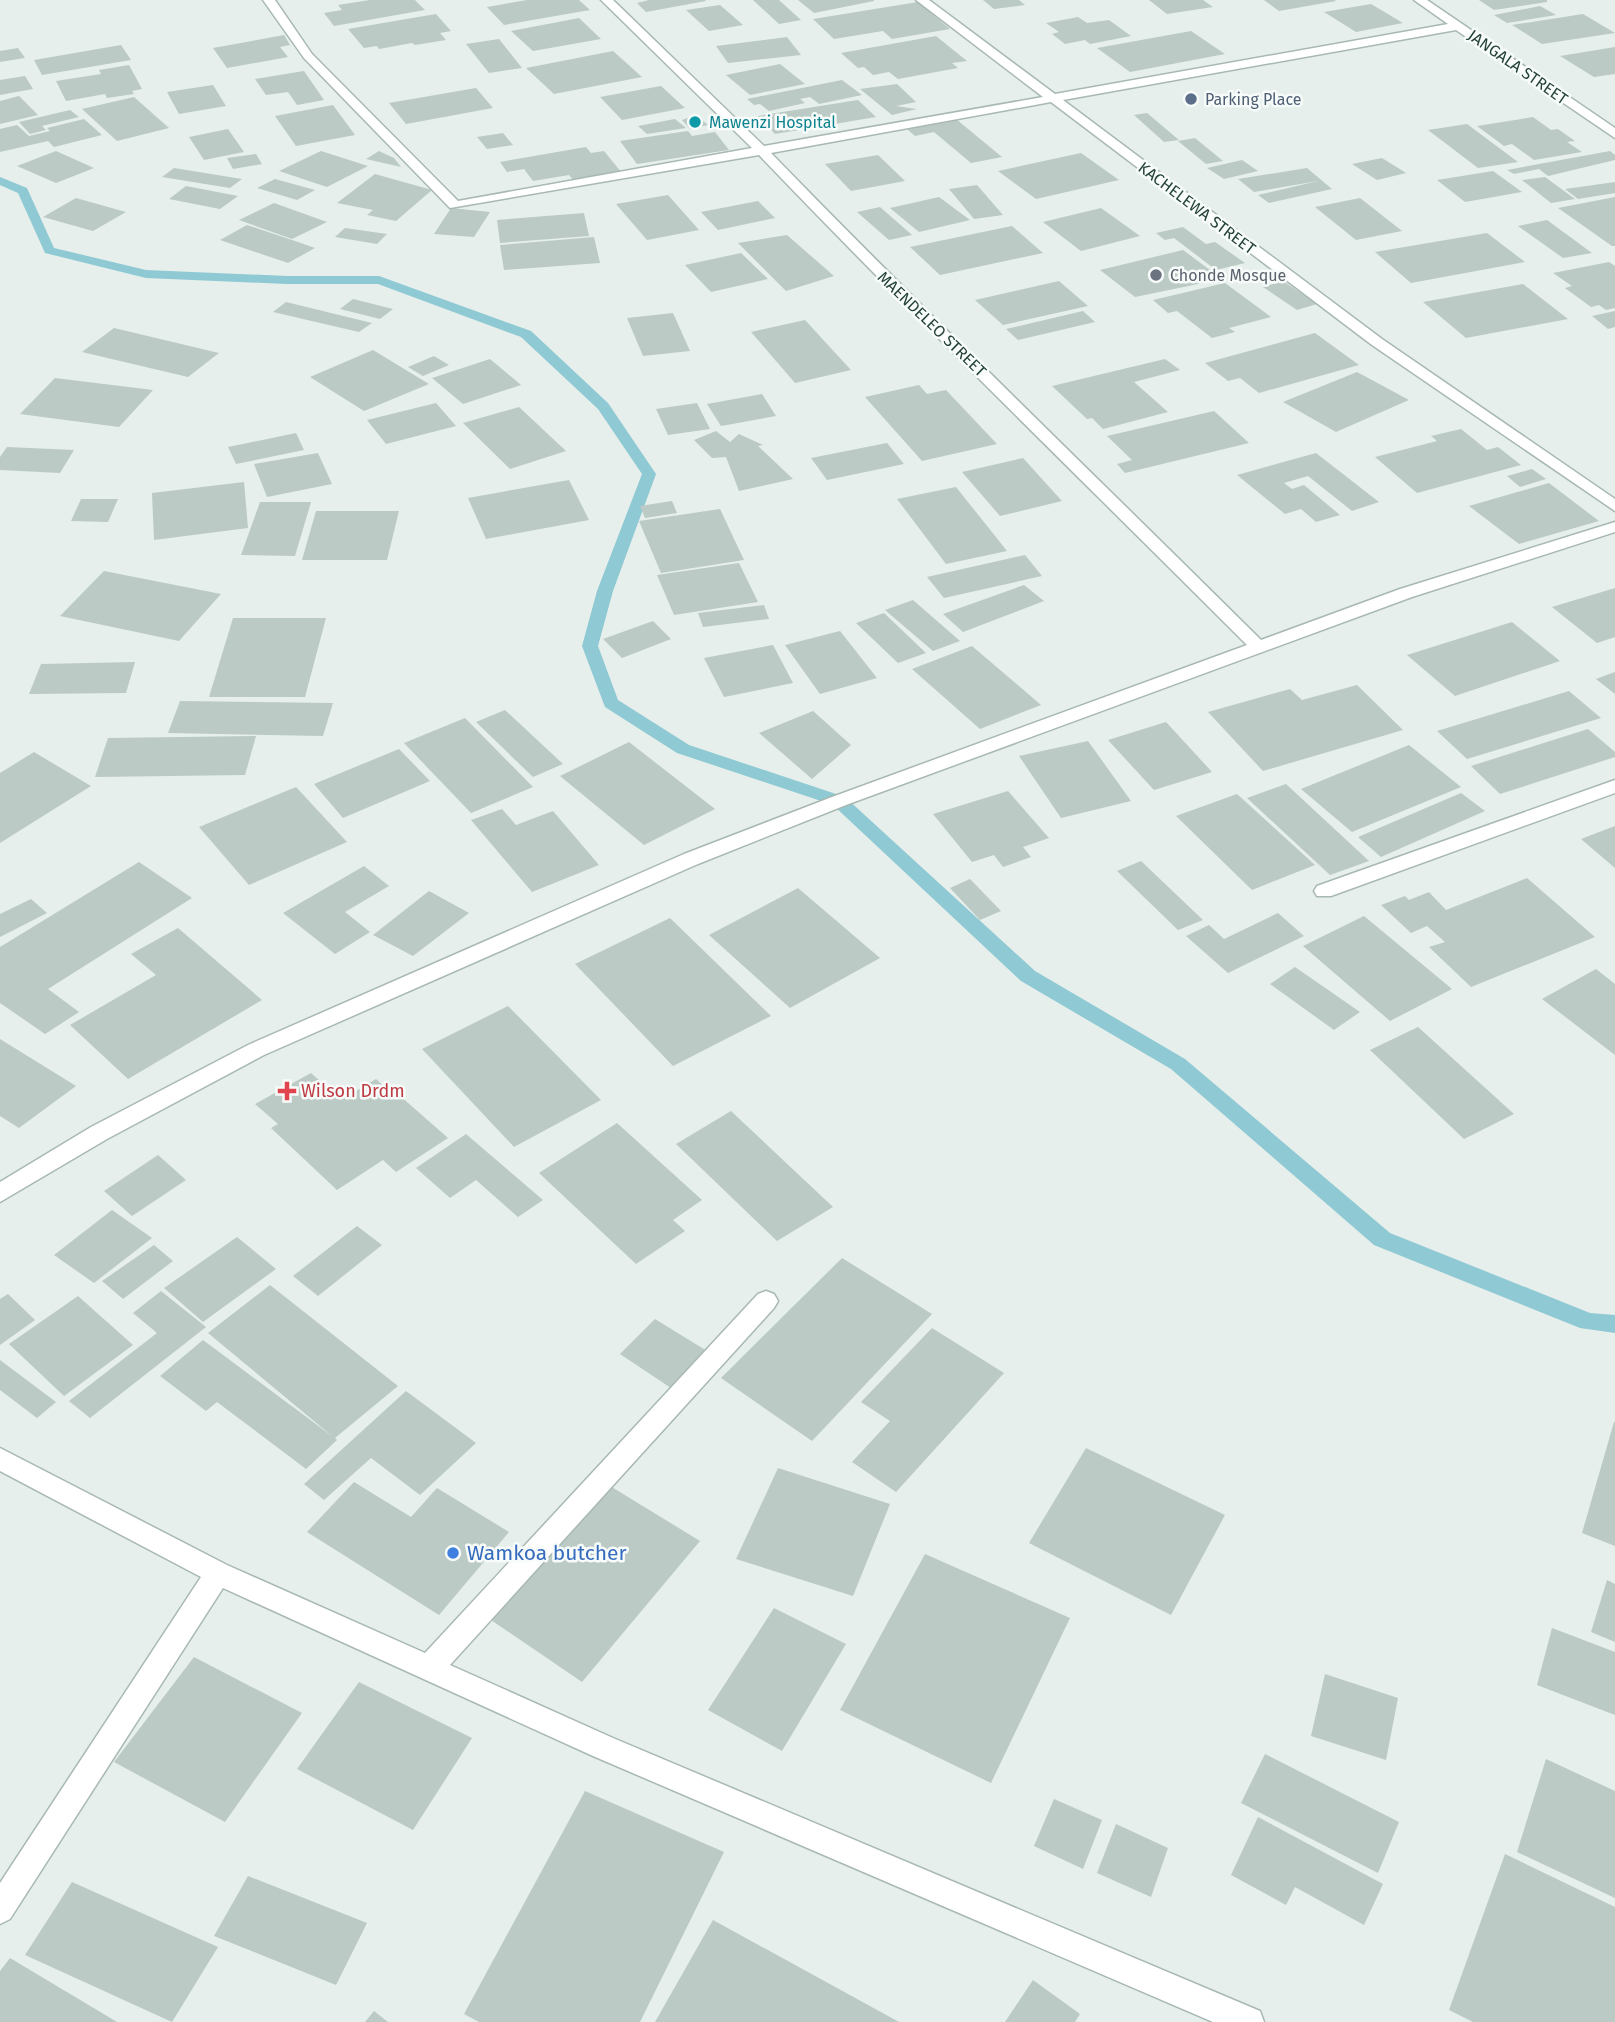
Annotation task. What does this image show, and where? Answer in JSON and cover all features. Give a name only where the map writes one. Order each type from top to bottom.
[{"type":"street","points":[[269,0],[308,56],[455,205],[1460,26]]},
{"type":"street","name":"MAENDELEO STREET","points":[[607,0],[763,152],[899,293],[1016,405],[1258,647]]},
{"type":"street","name":"KACHELEWA STREET","points":[[922,0],[1377,342],[1615,506]]},
{"type":"street","name":"JANGALA STREET","points":[[1420,0],[1615,134]]},
{"type":"street","points":[[0,1193],[99,1133],[256,1050],[691,859],[852,796],[1406,593],[1615,527]]},
{"type":"street","points":[[1324,891],[1615,786]]},
{"type":"street","points":[[429,1668],[766,1301]]},
{"type":"street","points":[[0,1459],[218,1573],[603,1747],[1249,2022]]},
{"type":"street","points":[[0,1909],[218,1573]]},
{"type":"building","points":[[370,0],[415,0],[425,10],[334,26],[324,13],[342,10],[338,5]]},
{"type":"building","points":[[527,0],[579,0],[590,10],[504,25],[487,7]]},
{"type":"building","points":[[649,0],[706,1],[646,12],[637,3]]},
{"type":"building","points":[[753,0],[779,0],[801,20],[779,24]]},
{"type":"building","points":[[798,0],[874,0],[874,1],[814,13]]},
{"type":"building","points":[[983,0],[1019,0],[1025,5],[994,9]]},
{"type":"building","points":[[1149,0],[1203,0],[1213,7],[1167,14]]},
{"type":"building","points":[[1264,0],[1335,0],[1336,1],[1279,11]]},
{"type":"building","points":[[1479,0],[1547,0],[1547,2],[1494,10]]},
{"type":"building","points":[[918,2],[950,29],[892,39],[883,31],[834,39],[813,19]]},
{"type":"building","points":[[1371,4],[1403,23],[1356,32],[1324,12]]},
{"type":"building","points":[[720,5],[743,25],[709,31],[686,10]]},
{"type":"building","points":[[1540,6],[1556,15],[1507,23],[1494,15]]},
{"type":"building","points":[[436,14],[451,31],[440,33],[446,40],[379,49],[377,46],[364,48],[348,29]]},
{"type":"building","points":[[1583,14],[1615,33],[1542,44],[1512,25]]},
{"type":"building","points":[[1078,17],[1087,23],[1109,20],[1131,36],[1090,44],[1085,40],[1065,44],[1052,34],[1059,32],[1046,23]]},
{"type":"building","points":[[579,18],[601,39],[533,51],[511,31]]},
{"type":"building","points":[[1191,31],[1225,54],[1130,72],[1097,48]]},
{"type":"building","points":[[284,35],[290,45],[280,47],[288,57],[227,68],[213,48]]},
{"type":"building","points":[[936,36],[967,61],[952,63],[958,68],[898,79],[889,72],[873,75],[864,67],[858,68],[841,53]]},
{"type":"building","points":[[787,37],[801,55],[728,63],[716,46]]},
{"type":"building","points":[[499,39],[522,68],[489,73],[466,44]]},
{"type":"building","points":[[121,45],[131,60],[42,75],[34,60]]},
{"type":"building","points":[[1615,47],[1615,74],[1594,77],[1560,56]]},
{"type":"building","points":[[18,48],[25,58],[0,62],[0,51]]},
{"type":"building","points":[[613,51],[642,77],[554,94],[526,68]]},
{"type":"building","points":[[780,64],[805,84],[750,95],[726,75]]},
{"type":"building","points":[[129,65],[142,89],[132,91],[134,94],[107,98],[105,94],[66,101],[56,81],[101,74],[99,70]]},
{"type":"building","points":[[304,71],[324,100],[297,105],[288,92],[266,95],[255,79]]},
{"type":"building","points":[[25,76],[33,89],[0,95],[0,80]]},
{"type":"building","points":[[842,80],[862,95],[819,104],[810,97],[800,99],[805,103],[769,111],[747,99]]},
{"type":"building","points":[[897,84],[916,102],[896,106],[917,109],[892,115],[860,89]]},
{"type":"building","points":[[213,85],[226,106],[179,114],[167,92]]},
{"type":"building","points":[[661,86],[685,108],[622,120],[600,97]]},
{"type":"building","points":[[476,88],[493,108],[406,124],[389,103]]},
{"type":"building","points":[[19,96],[38,115],[0,124],[0,101]]},
{"type":"building","points":[[134,97],[169,128],[117,141],[82,109]]},
{"type":"building","points":[[858,100],[876,117],[775,134],[758,116]]},
{"type":"building","points":[[333,105],[355,135],[296,146],[275,116]]},
{"type":"building","points":[[70,110],[79,117],[42,126],[46,130],[30,134],[19,122]]},
{"type":"building","points":[[1147,113],[1179,140],[1164,142],[1134,115]]},
{"type":"building","name":"Mawenzi Hospital","points":[[696,115],[708,125],[690,129],[682,120]]},
{"type":"building","points":[[1533,117],[1551,130],[1558,129],[1575,141],[1567,142],[1582,152],[1534,160],[1512,144],[1504,146],[1477,126]]},
{"type":"building","points":[[84,119],[102,135],[54,147],[48,141],[0,152],[0,129],[17,125],[29,136],[50,131],[47,128]]},
{"type":"building","points":[[675,119],[686,128],[647,134],[638,126]]},
{"type":"building","points":[[956,119],[1002,157],[971,163],[934,132],[915,136],[907,129]]},
{"type":"building","points":[[1467,124],[1518,162],[1478,168],[1428,130]]},
{"type":"building","points":[[228,129],[244,152],[204,160],[189,137]]},
{"type":"building","points":[[688,131],[692,136],[715,132],[729,150],[637,164],[620,141]]},
{"type":"building","points":[[503,133],[513,145],[487,149],[477,137]]},
{"type":"building","points":[[1195,138],[1223,161],[1206,164],[1178,141]]},
{"type":"building","points":[[586,147],[591,153],[604,151],[622,173],[574,181],[569,175],[533,181],[524,169],[507,172],[500,162]]},
{"type":"building","points":[[56,151],[94,168],[56,183],[17,166]]},
{"type":"building","points":[[321,151],[368,166],[327,187],[279,171]]},
{"type":"building","points":[[379,151],[394,158],[401,167],[366,159]]},
{"type":"building","points":[[1610,151],[1615,155],[1615,160],[1548,176],[1539,169],[1514,174],[1507,170]]},
{"type":"building","points":[[1081,153],[1119,180],[1036,199],[998,171]]},
{"type":"building","points":[[256,154],[262,164],[233,169],[227,158]]},
{"type":"building","points":[[878,155],[905,181],[851,191],[825,164]]},
{"type":"building","points":[[1382,158],[1406,173],[1377,180],[1352,164]]},
{"type":"building","points":[[1242,160],[1258,171],[1224,179],[1207,168]]},
{"type":"building","points":[[174,168],[242,179],[230,188],[162,177]]},
{"type":"building","points":[[1307,168],[1332,189],[1269,203],[1258,195],[1318,181],[1254,192],[1238,179]]},
{"type":"building","points":[[1493,171],[1522,192],[1465,202],[1437,180]]},
{"type":"building","points":[[375,174],[432,190],[396,221],[367,215],[373,210],[337,203]]},
{"type":"building","points":[[1545,177],[1575,199],[1551,203],[1522,180]]},
{"type":"building","points":[[275,179],[315,190],[297,200],[257,188]]},
{"type":"building","points":[[1615,182],[1615,193],[1578,199],[1565,189]]},
{"type":"building","points":[[977,185],[1003,215],[974,219],[949,189]]},
{"type":"building","points":[[186,186],[238,196],[220,209],[169,199]]},
{"type":"building","points":[[668,195],[699,230],[647,240],[616,204]]},
{"type":"building","points":[[939,197],[970,220],[919,232],[890,208]]},
{"type":"building","points":[[1615,197],[1615,246],[1558,208]]},
{"type":"building","points":[[76,198],[126,212],[93,231],[43,217]]},
{"type":"building","points":[[1360,198],[1402,231],[1356,240],[1315,207]]},
{"type":"building","points":[[758,201],[775,218],[718,230],[701,212]]},
{"type":"building","points":[[274,203],[327,222],[292,239],[239,220]]},
{"type":"building","points":[[880,207],[912,235],[889,240],[857,212]]},
{"type":"building","points":[[451,208],[490,212],[474,237],[434,234]]},
{"type":"building","points":[[1101,208],[1140,236],[1081,251],[1043,222]]},
{"type":"building","points":[[584,213],[589,236],[500,243],[497,220]]},
{"type":"building","points":[[1547,220],[1592,253],[1563,258],[1518,226]]},
{"type":"building","points":[[247,225],[315,248],[288,263],[220,240]]},
{"type":"building","points":[[1012,226],[1043,253],[940,275],[910,247]]},
{"type":"building","points":[[1183,227],[1206,244],[1215,242],[1245,263],[1216,270],[1174,238],[1165,240],[1156,233]]},
{"type":"building","points":[[345,228],[387,234],[377,244],[335,237]]},
{"type":"building","points":[[1487,233],[1525,262],[1411,283],[1375,252]]},
{"type":"building","points":[[787,235],[834,276],[786,291],[738,243]]},
{"type":"building","points":[[594,237],[600,263],[504,270],[500,245]]},
{"type":"building","points":[[1183,250],[1218,276],[1199,280],[1203,283],[1135,297],[1100,270]]},
{"type":"building","points":[[741,253],[768,279],[711,292],[685,265]]},
{"type":"building","points":[[1609,262],[1615,266],[1615,308],[1606,310],[1599,305],[1591,307],[1565,288],[1572,286],[1553,273]]},
{"type":"building","points":[[1059,281],[1088,306],[1003,325],[975,300]]},
{"type":"building","points":[[1283,281],[1317,304],[1297,310],[1263,287]]},
{"type":"building","points":[[1225,283],[1271,317],[1229,328],[1235,332],[1212,338],[1177,311],[1168,313],[1153,300]]},
{"type":"building","points":[[1523,284],[1568,319],[1466,338],[1423,302]]},
{"type":"building","points":[[353,299],[393,309],[380,319],[340,309]]},
{"type":"building","points":[[286,302],[372,323],[359,332],[273,312]]},
{"type":"building","points":[[1083,311],[1095,322],[1018,340],[1006,329]]},
{"type":"building","points":[[1615,311],[1615,327],[1608,329],[1592,316]]},
{"type":"building","points":[[673,313],[690,351],[643,356],[627,318]]},
{"type":"building","points":[[805,320],[851,370],[795,383],[751,332]]},
{"type":"building","points":[[114,328],[219,353],[188,377],[82,352]]},
{"type":"building","points":[[1315,333],[1359,365],[1259,393],[1240,378],[1228,381],[1205,363]]},
{"type":"building","points":[[373,350],[429,384],[364,411],[310,377]]},
{"type":"building","points":[[434,356],[449,365],[423,376],[408,367]]},
{"type":"building","points":[[490,359],[521,385],[463,404],[432,378]]},
{"type":"building","points":[[1165,359],[1180,370],[1134,382],[1168,412],[1103,429],[1092,418],[1087,419],[1052,386]]},
{"type":"building","points":[[1357,372],[1409,400],[1336,432],[1283,402]]},
{"type":"building","points":[[55,378],[153,390],[119,427],[20,414]]},
{"type":"building","points":[[919,385],[927,394],[946,390],[997,444],[922,461],[865,397]]},
{"type":"building","points":[[762,394],[776,416],[721,426],[707,404]]},
{"type":"building","points":[[436,403],[456,426],[386,444],[367,420]]},
{"type":"building","points":[[697,403],[710,429],[668,435],[656,409]]},
{"type":"building","points":[[519,407],[566,451],[510,469],[463,423]]},
{"type":"building","points":[[1214,411],[1249,443],[1125,473],[1117,464],[1132,460],[1107,436]]},
{"type":"building","points":[[1461,429],[1487,450],[1498,447],[1521,465],[1417,493],[1375,457],[1437,441],[1431,436]]},
{"type":"building","points":[[716,431],[730,442],[739,434],[763,445],[758,446],[793,479],[739,491],[726,457],[712,458],[694,440]]},
{"type":"building","points":[[296,433],[304,450],[236,464],[228,447]]},
{"type":"building","points":[[887,443],[904,464],[827,480],[811,458]]},
{"type":"building","points":[[7,447],[74,450],[60,473],[0,470],[0,457]]},
{"type":"building","points":[[318,453],[332,484],[267,497],[254,464]]},
{"type":"building","points":[[1316,453],[1379,502],[1352,511],[1308,476],[1284,483],[1292,489],[1304,485],[1340,515],[1316,522],[1301,509],[1285,514],[1237,475]]},
{"type":"building","points":[[1023,458],[1062,501],[1000,516],[962,472]]},
{"type":"building","points":[[1532,469],[1546,479],[1520,487],[1507,476]]},
{"type":"building","points":[[569,480],[589,520],[486,539],[468,498]]},
{"type":"building","points":[[244,482],[248,528],[154,540],[152,493]]},
{"type":"building","points":[[1549,483],[1599,521],[1519,544],[1469,506]]},
{"type":"building","points":[[956,487],[1007,551],[946,564],[897,499]]},
{"type":"building","points":[[81,499],[118,499],[108,522],[71,521]]},
{"type":"building","points":[[672,501],[677,513],[645,518],[640,506]]},
{"type":"building","points":[[260,502],[311,502],[295,556],[241,555]]},
{"type":"building","points":[[720,509],[744,560],[661,573],[639,521]]},
{"type":"building","points":[[316,511],[399,511],[387,560],[302,560]]},
{"type":"building","points":[[1025,555],[1042,576],[944,598],[927,577]]},
{"type":"building","points":[[739,563],[758,602],[674,615],[657,575]]},
{"type":"building","points":[[104,571],[221,594],[179,641],[60,616]]},
{"type":"building","points":[[1024,585],[1044,601],[963,632],[943,614]]},
{"type":"building","points":[[1615,588],[1615,637],[1597,643],[1552,607]]},
{"type":"building","points":[[913,600],[960,641],[933,651],[885,610]]},
{"type":"building","points":[[764,605],[769,619],[703,627],[698,613]]},
{"type":"building","points":[[884,613],[926,653],[898,663],[856,623]]},
{"type":"building","points":[[233,618],[326,618],[305,697],[209,697]]},
{"type":"building","points":[[653,621],[671,639],[622,658],[603,639]]},
{"type":"building","points":[[1512,622],[1560,661],[1455,696],[1407,655]]},
{"type":"building","points":[[840,631],[877,678],[820,694],[785,645]]},
{"type":"building","points":[[773,645],[793,683],[724,697],[704,658]]},
{"type":"building","points":[[972,646],[1041,705],[980,729],[912,669]]},
{"type":"building","points":[[135,662],[126,693],[29,694],[41,664]]},
{"type":"building","points":[[1615,672],[1615,694],[1596,679]]},
{"type":"building","points":[[1357,685],[1403,730],[1263,771],[1208,712],[1290,689],[1302,700]]},
{"type":"building","points":[[1569,691],[1601,718],[1467,759],[1437,731]]},
{"type":"building","points":[[180,701],[333,703],[323,736],[168,733]]},
{"type":"building","points":[[505,710],[563,764],[533,777],[476,722]]},
{"type":"building","points":[[813,711],[851,745],[812,779],[759,733]]},
{"type":"building","points":[[465,718],[533,787],[471,813],[404,743]]},
{"type":"building","points":[[1166,722],[1212,772],[1154,790],[1108,740]]},
{"type":"building","points":[[1588,729],[1615,752],[1615,757],[1500,794],[1471,766]]},
{"type":"building","points":[[256,736],[245,775],[95,777],[108,738]]},
{"type":"building","points":[[1088,741],[1131,801],[1061,818],[1019,756]]},
{"type":"building","points":[[629,742],[715,809],[644,845],[560,776]]},
{"type":"building","points":[[1409,745],[1461,787],[1352,832],[1301,789]]},
{"type":"building","points":[[399,749],[430,781],[343,818],[314,784]]},
{"type":"building","points":[[34,752],[91,786],[0,843],[0,773]]},
{"type":"building","points":[[1286,784],[1369,861],[1330,875],[1247,798]]},
{"type":"building","points":[[296,787],[347,842],[249,885],[199,827]]},
{"type":"building","points":[[1008,791],[1049,838],[1023,847],[1031,857],[1003,867],[994,855],[972,862],[933,814]]},
{"type":"building","points":[[1461,793],[1485,811],[1381,857],[1358,837]]},
{"type":"building","points":[[1237,794],[1315,865],[1252,890],[1176,816]]},
{"type":"building","points":[[502,809],[516,825],[553,811],[599,865],[532,892],[471,820]]},
{"type":"building","points":[[1615,826],[1615,868],[1581,839]]},
{"type":"building","points":[[1141,861],[1203,920],[1178,930],[1117,871]]},
{"type":"building","points":[[139,862],[192,898],[48,989],[79,1012],[45,1034],[0,1003],[0,947]]},
{"type":"building","points":[[364,866],[389,886],[345,912],[370,932],[335,954],[283,913]]},
{"type":"building","points":[[1527,878],[1595,937],[1471,987],[1429,947],[1445,942],[1427,926],[1411,933],[1381,905],[1405,896],[1409,900],[1429,892],[1446,910]]},
{"type":"building","points":[[970,879],[1001,911],[980,920],[950,888]]},
{"type":"building","points":[[798,888],[880,958],[790,1008],[709,935]]},
{"type":"building","points":[[429,891],[469,913],[413,956],[373,935]]},
{"type":"building","points":[[31,899],[47,913],[0,937],[0,914]]},
{"type":"building","points":[[1278,913],[1304,936],[1228,973],[1186,936],[1209,925],[1224,939]]},
{"type":"building","points":[[1364,916],[1452,989],[1390,1021],[1303,946]]},
{"type":"building","points":[[670,918],[771,1016],[673,1066],[575,964]]},
{"type":"building","points":[[178,928],[262,1000],[128,1079],[70,1025],[156,975],[131,954]]},
{"type":"building","points":[[1295,967],[1360,1012],[1334,1030],[1270,984]]},
{"type":"building","points":[[1596,969],[1615,984],[1615,1055],[1542,999]]},
{"type":"building","points":[[508,1006],[601,1100],[514,1147],[422,1049]]},
{"type":"building","points":[[1418,1027],[1514,1114],[1464,1139],[1370,1050]]},
{"type":"building","points":[[0,1039],[76,1086],[19,1128],[0,1116]]},
{"type":"building","points":[[311,1073],[341,1100],[376,1079],[395,1097],[399,1095],[448,1138],[396,1172],[383,1160],[337,1190],[271,1128],[278,1124],[255,1104]]},
{"type":"building","points":[[731,1111],[833,1207],[777,1241],[676,1144]]},
{"type":"building","points":[[617,1123],[702,1200],[673,1220],[685,1231],[636,1264],[539,1173]]},
{"type":"building","points":[[466,1134],[543,1200],[518,1217],[476,1180],[450,1198],[416,1168]]},
{"type":"building","points":[[158,1155],[186,1180],[132,1216],[104,1191]]},
{"type":"building","points":[[112,1210],[152,1238],[94,1283],[54,1255]]},
{"type":"building","points":[[357,1226],[382,1245],[318,1296],[293,1276]]},
{"type":"building","points":[[237,1237],[276,1269],[203,1322],[164,1288]]},
{"type":"building","points":[[154,1245],[173,1261],[123,1299],[102,1281]]},
{"type":"building","points":[[842,1258],[932,1314],[812,1441],[721,1378]]},
{"type":"building","points":[[270,1285],[398,1386],[335,1438],[337,1440],[306,1469],[217,1402],[206,1411],[160,1376],[203,1340],[332,1436],[208,1333]]},
{"type":"building","points":[[161,1291],[206,1327],[90,1418],[69,1401],[157,1333],[133,1313]]},
{"type":"building","points":[[8,1294],[35,1320],[0,1345],[0,1299]]},
{"type":"building","points":[[78,1296],[133,1345],[64,1396],[9,1344]]},
{"type":"building","points":[[655,1319],[707,1351],[671,1388],[620,1354]]},
{"type":"building","points":[[932,1328],[1004,1373],[896,1492],[852,1462],[890,1421],[861,1402]]},
{"type":"building","points":[[0,1360],[56,1402],[37,1418],[0,1390]]},
{"type":"building","points":[[406,1391],[476,1443],[420,1495],[371,1458],[324,1500],[304,1484]]},
{"type":"building","points":[[1615,1422],[1615,1546],[1582,1533]]},
{"type":"building","points":[[1086,1448],[1225,1515],[1171,1615],[1029,1543]]},
{"type":"building","points":[[778,1468],[890,1504],[853,1596],[736,1559]]},
{"type":"building","points":[[354,1482],[411,1517],[437,1488],[509,1532],[439,1615],[307,1532]]},
{"type":"building","points":[[610,1486],[700,1541],[582,1682],[491,1620]]},
{"type":"building","points":[[925,1554],[1070,1618],[991,1783],[840,1710]]},
{"type":"building","points":[[1607,1580],[1615,1584],[1615,1642],[1591,1632]]},
{"type":"building","points":[[774,1608],[846,1644],[782,1751],[708,1710]]},
{"type":"building","points":[[1552,1628],[1615,1652],[1615,1715],[1537,1685]]},
{"type":"building","points":[[194,1657],[302,1713],[225,1822],[114,1762]]},
{"type":"building","points":[[1325,1674],[1398,1698],[1386,1760],[1311,1736]]},
{"type":"building","points":[[359,1682],[472,1738],[413,1830],[297,1769]]},
{"type":"building","points":[[1265,1754],[1399,1822],[1378,1873],[1241,1803]]},
{"type":"building","points":[[1546,1759],[1615,1791],[1615,1898],[1517,1852]]},
{"type":"building","points":[[585,1791],[724,1852],[640,2022],[479,2022],[464,2014]]},
{"type":"building","points":[[1054,1799],[1102,1820],[1083,1869],[1034,1846]]},
{"type":"building","points":[[1258,1817],[1383,1884],[1364,1925],[1295,1887],[1286,1905],[1231,1875]]},
{"type":"building","points":[[1116,1824],[1168,1848],[1151,1897],[1097,1873]]},
{"type":"building","points":[[1505,1854],[1615,1907],[1615,2022],[1473,2022],[1449,2010]]},
{"type":"building","points":[[248,1876],[367,1923],[336,1985],[214,1936]]},
{"type":"building","points":[[72,1882],[218,1947],[172,2022],[25,1955]]},
{"type":"building","points":[[713,1920],[899,2022],[655,2022]]},
{"type":"building","points":[[10,1958],[117,2022],[0,2022],[0,1971]]},
{"type":"building","points":[[1033,1980],[1080,2014],[1075,2022],[1005,2022]]},
{"type":"building","points":[[374,2011],[388,2022],[365,2022]]},
{"type":"waterway","points":[[0,181],[23,191],[49,250],[146,274],[287,280],[379,280],[526,334],[603,406],[649,474],[605,591],[590,646],[611,703],[683,749],[839,801],[1028,976],[1178,1064],[1382,1239],[1588,1322],[1615,1324]]},
{"type":"place","name":"Parking Place","points":[[1191,99]]},
{"type":"place","name":"Mawenzi Hospital","points":[[695,122]]},
{"type":"place","name":"Chonde Mosque","points":[[1156,275]]},
{"type":"place","name":"Wilson Drdm","points":[[287,1091]]},
{"type":"place","name":"Wamkoa butcher","points":[[453,1553]]}]
